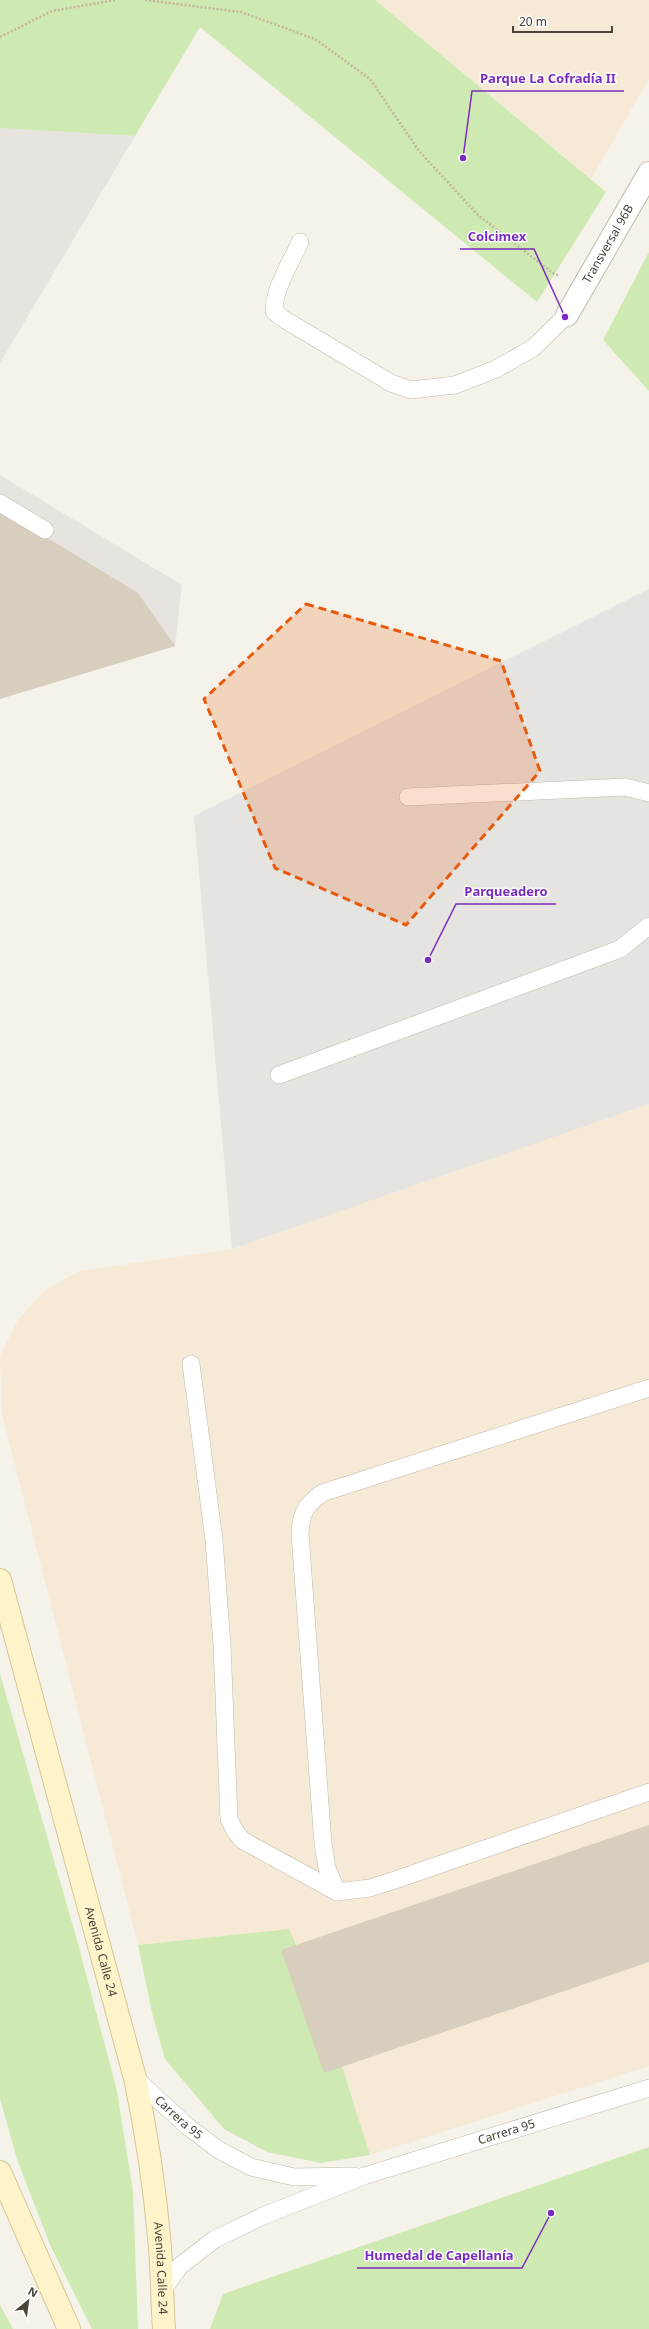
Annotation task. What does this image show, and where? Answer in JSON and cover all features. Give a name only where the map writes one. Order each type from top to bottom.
[{"type":"main road","name":"Avenida Calle 24","points":[[0,1580],[135,2078],[146,2131],[154,2193],[164,2329]]},
{"type":"main road","points":[[0,2172],[69,2329]]},
{"type":"street","name":"Transversal 96B","points":[[567,315],[649,173]]},
{"type":"lane","points":[[300,242],[274,302],[274,311],[282,318],[391,383],[411,390],[455,385],[496,369],[533,348],[567,315]]},
{"type":"lane","points":[[0,503],[45,530]]},
{"type":"lane","points":[[408,797],[625,787],[649,793]]},
{"type":"lane","points":[[279,1075],[620,949],[649,926]]},
{"type":"lane","points":[[192,1364],[214,1540],[222,1645],[229,1819],[235,1831],[242,1840],[338,1892],[370,1888],[395,1880],[649,1792]]},
{"type":"lane","points":[[338,1892],[327,1868],[322,1828],[300,1534],[301,1520],[308,1503],[322,1493],[649,1388]]},
{"type":"lane","name":"Carrera 95","points":[[135,2078],[186,2126],[219,2150],[251,2167],[294,2177],[364,2176]]},
{"type":"lane","name":"Carrera 95","points":[[162,2291],[180,2266],[215,2239],[263,2216],[364,2176],[649,2088]]},
{"type":"path","points":[[0,37],[52,11],[116,0]]},
{"type":"path","points":[[145,0],[241,12],[315,40],[370,79],[419,151],[478,215],[554,274],[588,278]]},
{"type":"highlighted area","points":[[306,604],[501,661],[540,771],[406,925],[275,868],[204,699]]},
{"type":"shaded area","points":[[375,0],[649,0],[649,79],[591,179]]},
{"type":"shaded area","points":[[0,128],[135,136],[0,363]]},
{"type":"shaded area","points":[[0,475],[182,585],[175,646],[0,699]]},
{"type":"shaded area","points":[[649,589],[649,1104],[232,1249],[194,816]]},
{"type":"shaded area","points":[[649,1104],[649,2066],[370,2155],[320,1997],[289,1929],[138,1945],[2,1414],[0,1356],[18,1320],[44,1291],[79,1271],[232,1249]]},
{"type":"green space","points":[[0,0],[375,0],[606,192],[537,302],[200,27],[135,136],[0,128]]},
{"type":"green space","points":[[649,252],[649,391],[603,340]]},
{"type":"green space","points":[[0,1674],[77,1940],[117,2091],[133,2192],[138,2329],[92,2329],[50,2245],[17,2159],[0,2099]]},
{"type":"green space","points":[[289,1929],[320,1997],[370,2155],[321,2163],[267,2152],[224,2129],[165,2059],[153,2017],[138,1945]]},
{"type":"green space","points":[[649,2147],[649,2329],[210,2329],[223,2294]]},
{"type":"green space","points":[[0,2305],[13,2329],[0,2329]]},
{"type":"building","points":[[0,509],[138,593],[175,646],[0,699]]},
{"type":"building","points":[[649,1825],[649,1962],[324,2073],[281,1950]]},
{"type":"place","name":"Parque La Cofradía II","points":[[463,158]]},
{"type":"place","name":"Colcimex","points":[[565,317]]},
{"type":"place","name":"Parqueadero","points":[[428,960]]},
{"type":"place","name":"Humedal de Capellanía","points":[[551,2213]]}]
